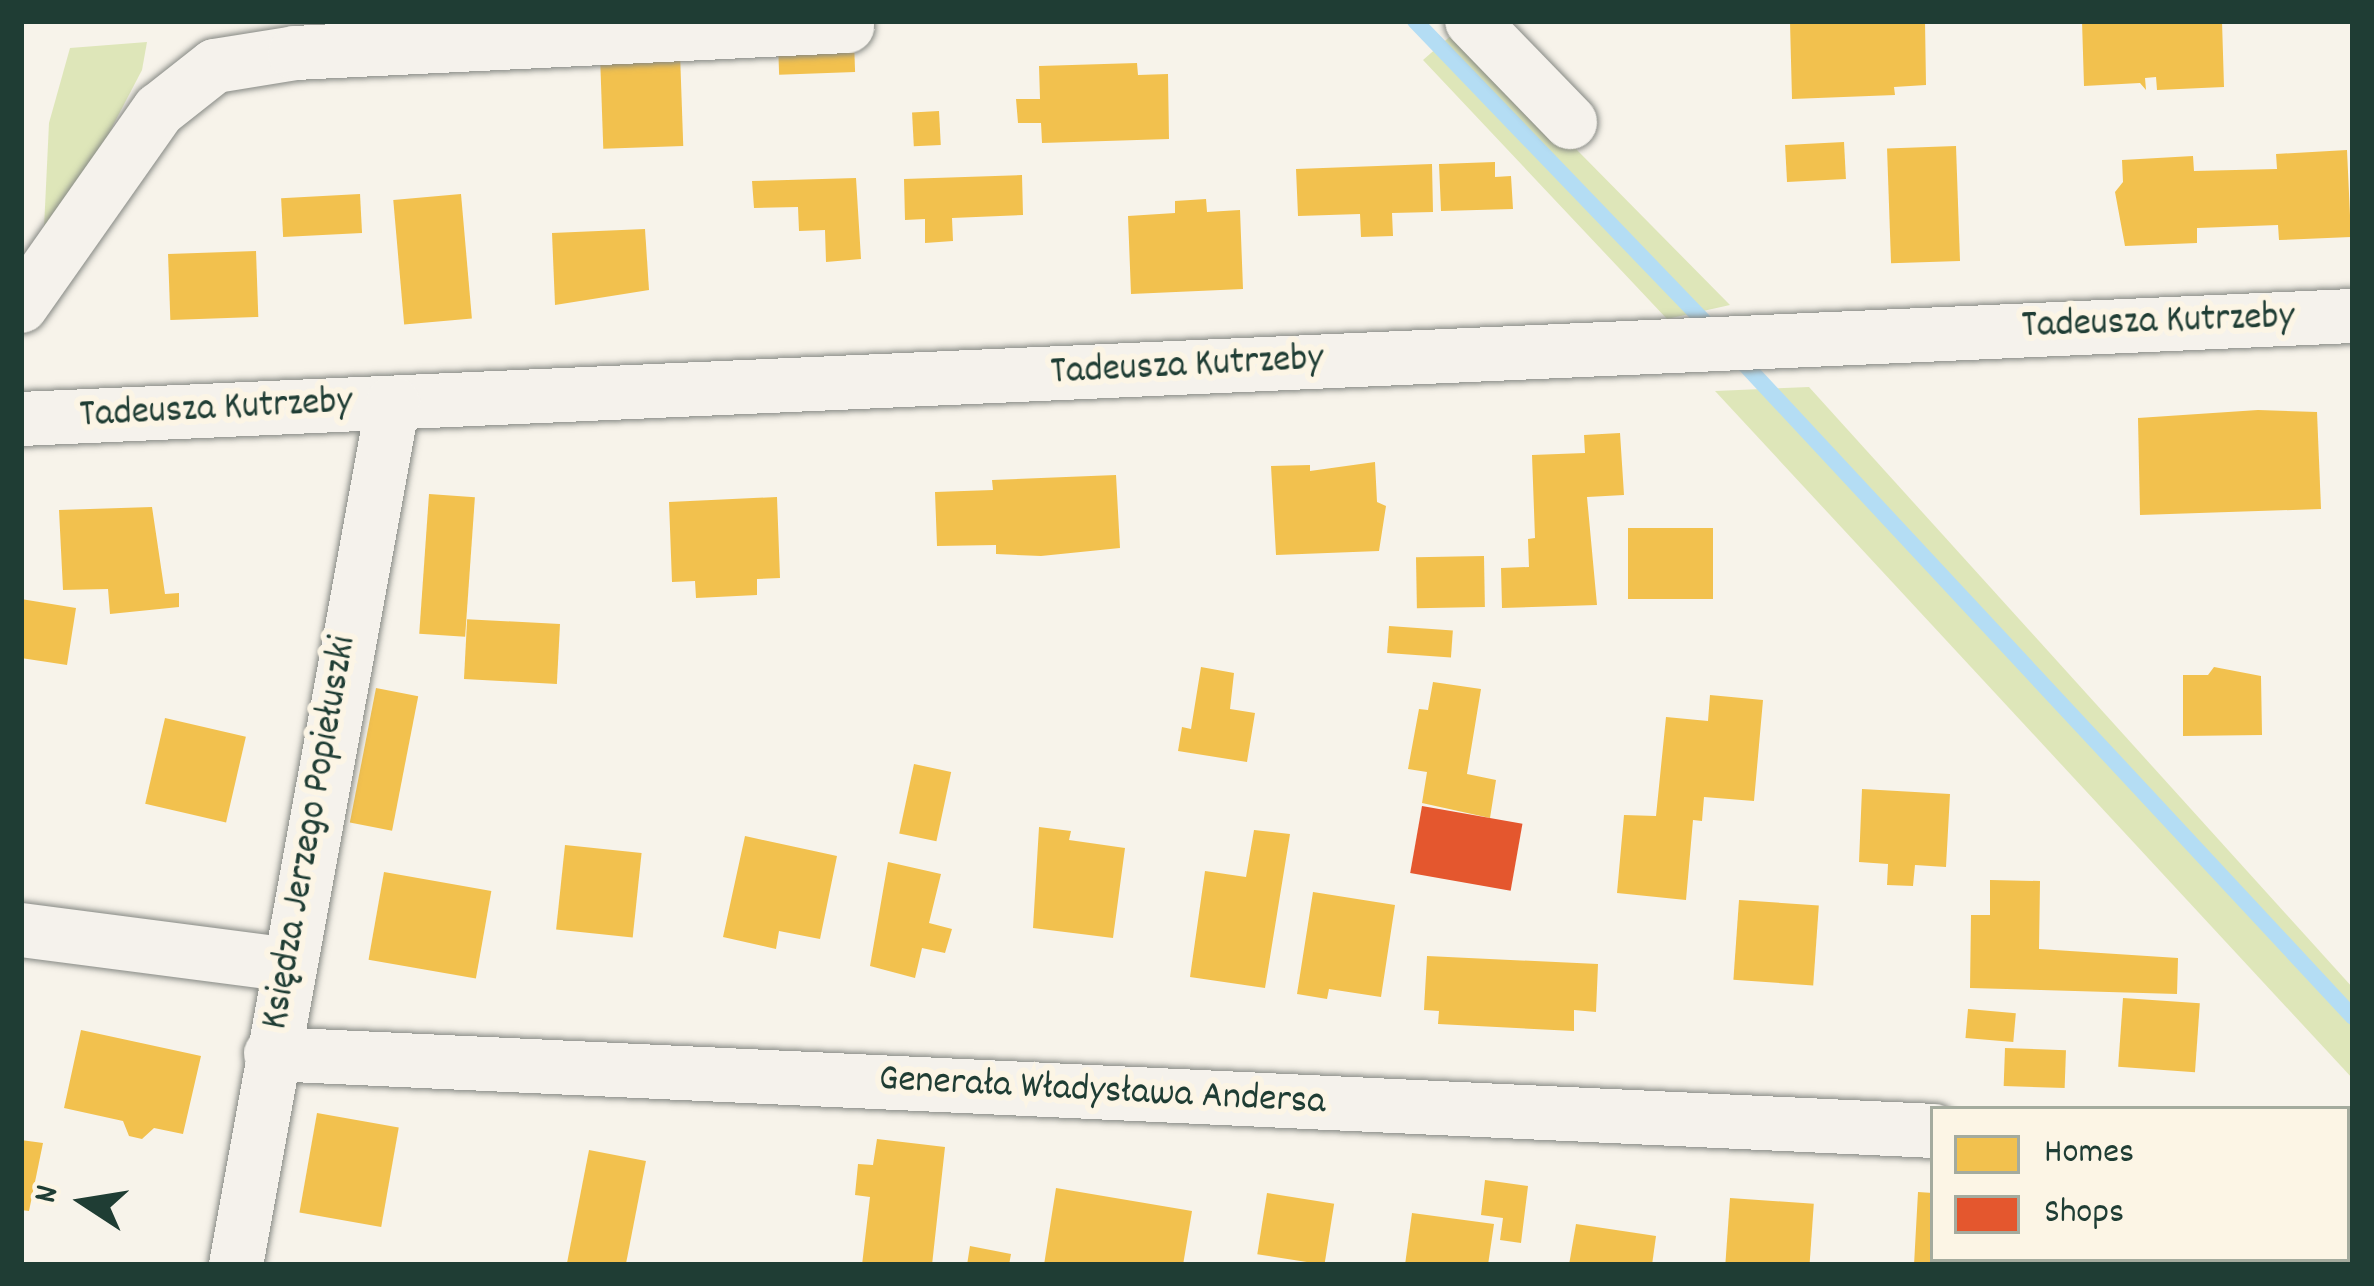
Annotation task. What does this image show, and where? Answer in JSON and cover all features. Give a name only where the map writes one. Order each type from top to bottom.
[{"type":"street","points":[[1472,21],[1570,122]]},
{"type":"street","points":[[21,306],[159,110],[200,76],[245,56],[847,26]]},
{"type":"street","name":"Tadeusza Kutrzeby","points":[[21,419],[2353,316]]},
{"type":"street","name":"Księdza Jerzego Popiełuszki","points":[[236,1265],[392,403]]},
{"type":"street","points":[[21,930],[289,965]]},
{"type":"street","name":"Generała Władysława Andersa","points":[[271,1054],[1930,1131]]},
{"type":"green space","points":[[1462,26],[1730,305],[1667,319],[1423,60]]},
{"type":"green space","points":[[147,42],[142,70],[76,196],[44,228],[49,123],[70,48]]},
{"type":"green space","points":[[1809,387],[2353,988],[2353,1079],[1715,391]]},
{"type":"building: Homes","points":[[1925,21],[1926,85],[1894,87],[1895,95],[1792,99],[1790,22]]},
{"type":"building: Homes","points":[[2082,21],[2222,21],[2224,87],[2157,90],[2156,77],[2145,78],[2146,90],[2140,83],[2084,86]]},
{"type":"building: Homes","points":[[854,41],[855,72],[779,75],[778,44]]},
{"type":"building: Homes","points":[[680,53],[683,146],[603,149],[600,56]]},
{"type":"building: Homes","points":[[1137,63],[1138,75],[1168,74],[1169,139],[1042,143],[1041,123],[1018,123],[1016,99],[1040,99],[1039,66]]},
{"type":"building: Homes","points":[[939,111],[941,145],[914,146],[912,112]]},
{"type":"building: Homes","points":[[1844,142],[1846,179],[1787,182],[1785,145]]},
{"type":"building: Homes","points":[[1956,146],[1960,261],[1891,263],[1887,148]]},
{"type":"building: Homes","points":[[2347,150],[2351,237],[2279,240],[2278,225],[2197,228],[2197,243],[2125,246],[2115,192],[2123,182],[2122,160],[2193,156],[2194,171],[2277,169],[2276,154]]},
{"type":"building: Homes","points":[[1495,162],[1495,177],[1511,176],[1513,209],[1441,211],[1439,164]]},
{"type":"building: Homes","points":[[1432,164],[1433,212],[1392,213],[1393,236],[1361,237],[1360,214],[1298,216],[1296,169]]},
{"type":"building: Homes","points":[[1022,175],[1023,215],[952,218],[953,241],[925,243],[925,219],[905,220],[904,179]]},
{"type":"building: Homes","points":[[856,178],[861,259],[826,262],[825,230],[799,231],[798,207],[754,208],[752,181]]},
{"type":"building: Homes","points":[[360,194],[362,233],[283,237],[281,198]]},
{"type":"building: Homes","points":[[461,194],[472,319],[404,324],[393,200]]},
{"type":"building: Homes","points":[[1206,199],[1207,212],[1240,210],[1243,289],[1131,294],[1128,216],[1175,213],[1175,201]]},
{"type":"building: Homes","points":[[645,229],[649,290],[555,305],[552,233]]},
{"type":"building: Homes","points":[[256,251],[258,317],[170,320],[168,254]]},
{"type":"building: Homes","points":[[2258,410],[2317,412],[2321,509],[2140,515],[2138,418]]},
{"type":"building: Homes","points":[[1620,433],[1624,495],[1587,497],[1597,605],[1502,608],[1501,568],[1529,567],[1528,539],[1535,538],[1532,455],[1585,453],[1584,435]]},
{"type":"building: Homes","points":[[1375,462],[1377,502],[1386,506],[1379,551],[1276,555],[1271,466],[1310,465],[1310,471]]},
{"type":"building: Homes","points":[[1116,475],[1120,548],[1041,556],[996,554],[996,545],[937,546],[935,492],[993,490],[992,480]]},
{"type":"building: Homes","points":[[429,494],[475,497],[465,637],[419,634]]},
{"type":"building: Homes","points":[[777,497],[780,578],[757,579],[757,595],[696,598],[695,581],[672,582],[669,502]]},
{"type":"building: Homes","points":[[152,507],[165,594],[179,593],[179,607],[110,614],[108,589],[63,590],[59,510]]},
{"type":"building: Homes","points":[[1628,528],[1713,528],[1713,599],[1628,599]]},
{"type":"building: Homes","points":[[1484,556],[1485,607],[1417,608],[1416,557]]},
{"type":"building: Homes","points":[[21,599],[76,608],[67,665],[21,658]]},
{"type":"building: Homes","points":[[467,619],[560,624],[557,684],[464,679]]},
{"type":"building: Homes","points":[[1389,626],[1453,630],[1451,657],[1387,653]]},
{"type":"building: Homes","points":[[1201,667],[1234,673],[1230,709],[1255,713],[1247,762],[1178,751],[1182,727],[1191,729]]},
{"type":"building: Homes","points":[[2214,667],[2261,676],[2262,735],[2183,736],[2183,675],[2208,675]]},
{"type":"building: Homes","points":[[1433,682],[1481,689],[1467,774],[1496,780],[1490,818],[1422,803],[1427,772],[1408,769],[1419,709],[1428,710]]},
{"type":"building: Homes","points":[[376,688],[418,696],[392,831],[350,822]]},
{"type":"building: Homes","points":[[1710,695],[1763,700],[1754,801],[1704,797],[1702,821],[1693,820],[1686,900],[1617,893],[1624,815],[1656,816],[1666,717],[1708,721]]},
{"type":"building: Homes","points":[[165,718],[246,737],[226,822],[145,804]]},
{"type":"building: Homes","points":[[914,764],[951,772],[936,841],[899,833]]},
{"type":"building: Homes","points":[[1862,789],[1950,794],[1946,867],[1915,865],[1913,886],[1887,885],[1888,864],[1859,862]]},
{"type":"building: Homes","points":[[1039,827],[1071,831],[1069,840],[1125,848],[1113,938],[1033,928]]},
{"type":"building: Homes","points":[[1254,830],[1290,834],[1265,988],[1190,977],[1205,871],[1246,877]]},
{"type":"building: Homes","points":[[745,836],[837,856],[820,939],[779,931],[776,949],[723,937]]},
{"type":"building: Homes","points":[[565,845],[642,853],[633,938],[556,930]]},
{"type":"building: Homes","points":[[888,862],[941,874],[929,923],[952,929],[945,953],[922,948],[915,978],[870,966]]},
{"type":"building: Homes","points":[[384,872],[491,891],[476,979],[369,960]]},
{"type":"building: Homes","points":[[1990,880],[2040,881],[2039,949],[2178,958],[2177,994],[1970,988],[1971,915],[1990,915]]},
{"type":"building: Homes","points":[[1313,892],[1395,905],[1381,997],[1329,989],[1327,999],[1297,994]]},
{"type":"building: Homes","points":[[1739,900],[1819,906],[1813,985],[1733,980]]},
{"type":"building: Homes","points":[[1427,956],[1598,964],[1596,1012],[1574,1010],[1574,1031],[1438,1024],[1439,1011],[1424,1010]]},
{"type":"building: Homes","points":[[2123,998],[2200,1003],[2195,1072],[2118,1067]]},
{"type":"building: Homes","points":[[1968,1009],[2016,1013],[2013,1042],[1965,1038]]},
{"type":"building: Homes","points":[[81,1030],[201,1056],[183,1134],[154,1128],[142,1139],[129,1136],[123,1121],[64,1108]]},
{"type":"building: Homes","points":[[2005,1048],[2066,1050],[2065,1088],[2004,1086]]},
{"type":"building: Homes","points":[[317,1113],[399,1127],[381,1227],[299,1212]]},
{"type":"building: Homes","points":[[877,1139],[945,1147],[932,1265],[862,1265],[870,1197],[855,1195],[858,1164],[873,1165]]},
{"type":"building: Homes","points":[[21,1140],[43,1143],[29,1211],[21,1210]]},
{"type":"building: Homes","points":[[589,1150],[646,1161],[626,1265],[567,1265]]},
{"type":"building: Homes","points":[[1485,1180],[1528,1186],[1521,1243],[1500,1240],[1503,1218],[1481,1215]]},
{"type":"building: Homes","points":[[1056,1188],[1192,1211],[1183,1265],[1044,1265]]},
{"type":"building: Homes","points":[[1918,1192],[1930,1193],[1930,1262],[2050,1262],[2050,1265],[1914,1265]]},
{"type":"building: Homes","points":[[1267,1193],[1334,1204],[1324,1265],[1257,1254]]},
{"type":"building: Homes","points":[[1730,1198],[1814,1204],[1810,1265],[1725,1265]]},
{"type":"building: Homes","points":[[1412,1213],[1494,1224],[1488,1265],[1405,1265]]},
{"type":"building: Homes","points":[[1576,1224],[1656,1236],[1652,1265],[1569,1265]]},
{"type":"building: Homes","points":[[2350,1239],[2353,1265],[2300,1265],[2350,1262]]},
{"type":"building: Homes","points":[[970,1246],[1011,1254],[1009,1265],[967,1265]]},
{"type":"building: Shops","points":[[1422,806],[1522,824],[1511,891],[1410,873]]},
{"type":"waterway","points":[[1415,21],[1714,332]]},
{"type":"waterway","points":[[1736,355],[2353,1017]]}]
